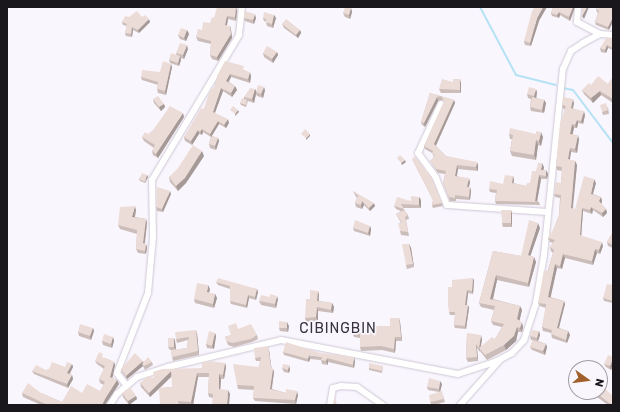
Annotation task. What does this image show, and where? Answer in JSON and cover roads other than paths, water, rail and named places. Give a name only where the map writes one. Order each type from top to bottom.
[{"type":"street","points":[[127,386],[117,373],[148,293],[153,237],[152,180],[239,36],[242,7]]},
{"type":"street","points":[[578,7],[577,22],[600,34],[613,35]]},
{"type":"street","points":[[460,405],[502,359],[520,346],[530,326],[544,255],[563,69],[571,51],[600,34]]},
{"type":"street","points":[[441,104],[418,153],[436,178],[447,205],[548,212]]},
{"type":"street","points":[[110,405],[117,394],[137,377],[155,371],[281,340],[458,374],[502,359]]},
{"type":"street","points":[[330,405],[334,388],[341,386],[357,387],[383,405]]},
{"type":"waterway","points":[[480,7],[516,75],[556,85]]},
{"type":"waterway","points":[[563,88],[573,90],[613,143]]},
{"type":"district","name":"CIBINGBIN","points":[[338,329]]}]
